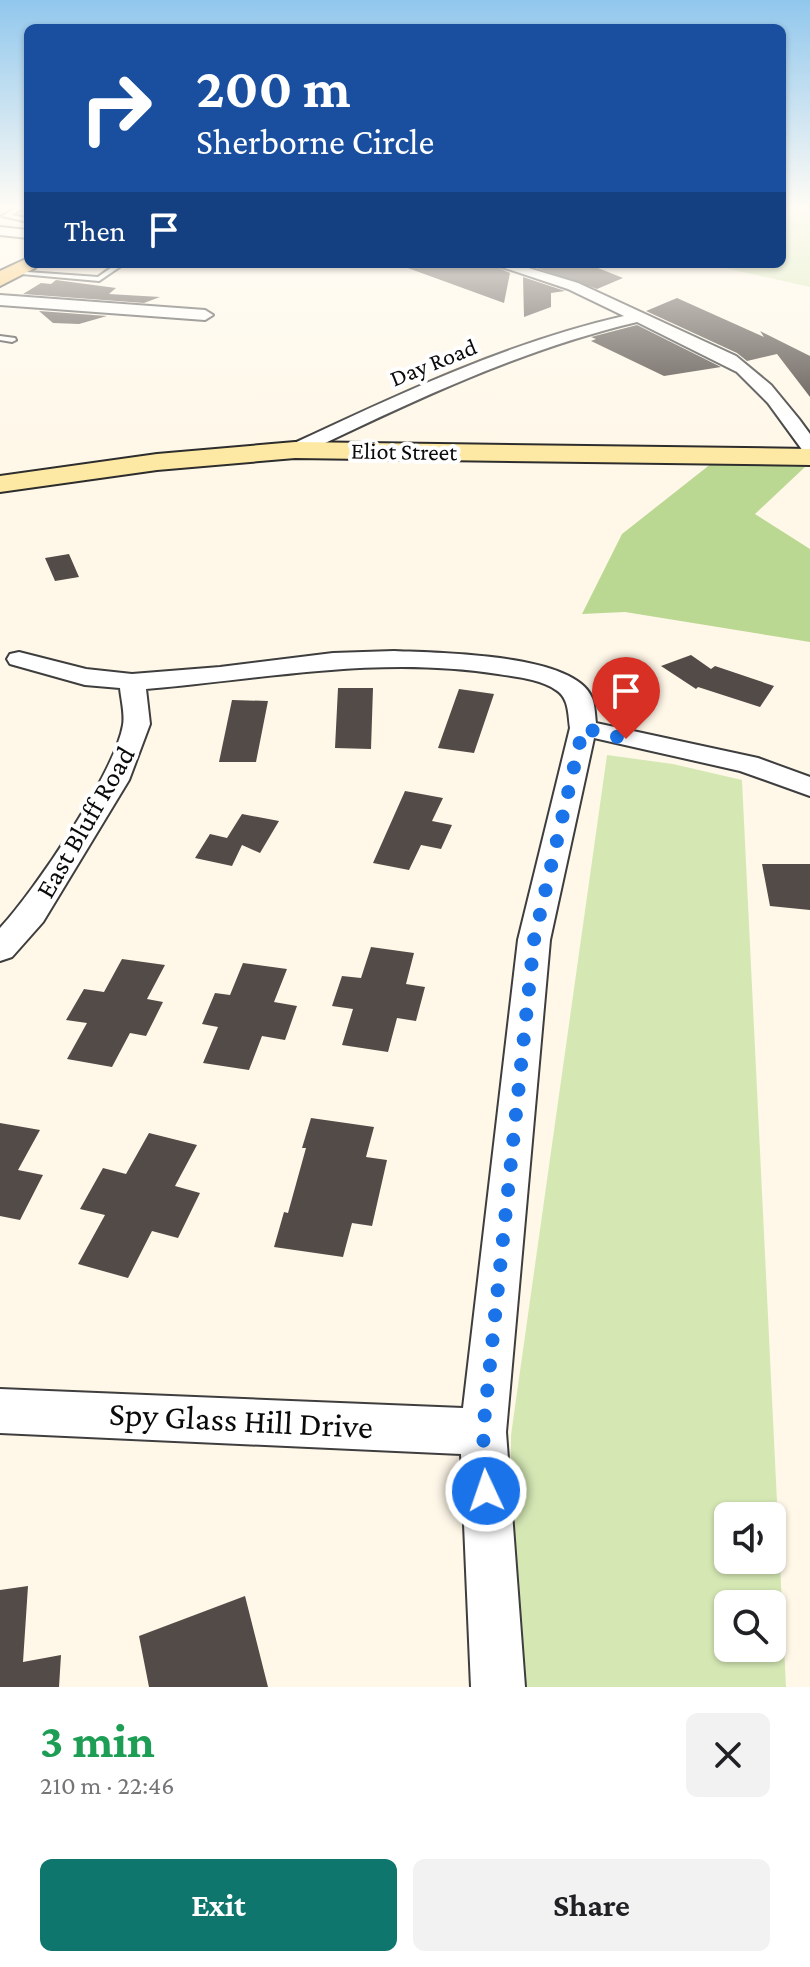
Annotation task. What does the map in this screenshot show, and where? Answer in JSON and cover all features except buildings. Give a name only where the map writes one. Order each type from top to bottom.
[{"type":"street","points":[[569,285],[747,371],[777,400],[810,447]]},
{"type":"street","points":[[0,300],[205,315]]},
{"type":"street","name":"Day Road","points":[[295,450],[367,415],[499,361],[584,329],[638,317]]},
{"type":"street","name":"Eliot Street","points":[[0,484],[157,462],[295,450],[810,457]]},
{"type":"street","points":[[19,659],[85,677],[132,682],[220,675],[333,660],[439,660],[537,673],[565,684],[579,698],[583,728],[534,940],[483,1432],[498,1687]]},
{"type":"street","name":"East Bluff Road","points":[[0,949],[32,914],[115,780],[137,724],[132,682]]},
{"type":"street","points":[[583,728],[748,764],[810,787]]},
{"type":"street","name":"Spy Glass Hill Drive","points":[[0,1411],[483,1432]]},
{"type":"lane","points":[[0,338],[12,340]]},
{"type":"green space","points":[[712,463],[805,467],[755,514],[810,549],[810,642],[625,612],[582,614],[622,534]]},
{"type":"green space","points":[[607,755],[673,764],[742,780],[777,1502],[714,1502],[714,1574],[781,1574],[781,1590],[714,1590],[714,1662],[785,1662],[786,1687],[525,1687],[509,1598],[511,1435]]},
{"type":"route","points":[[486,1491],[483,1432],[534,940],[583,728],[626,739]]}]
